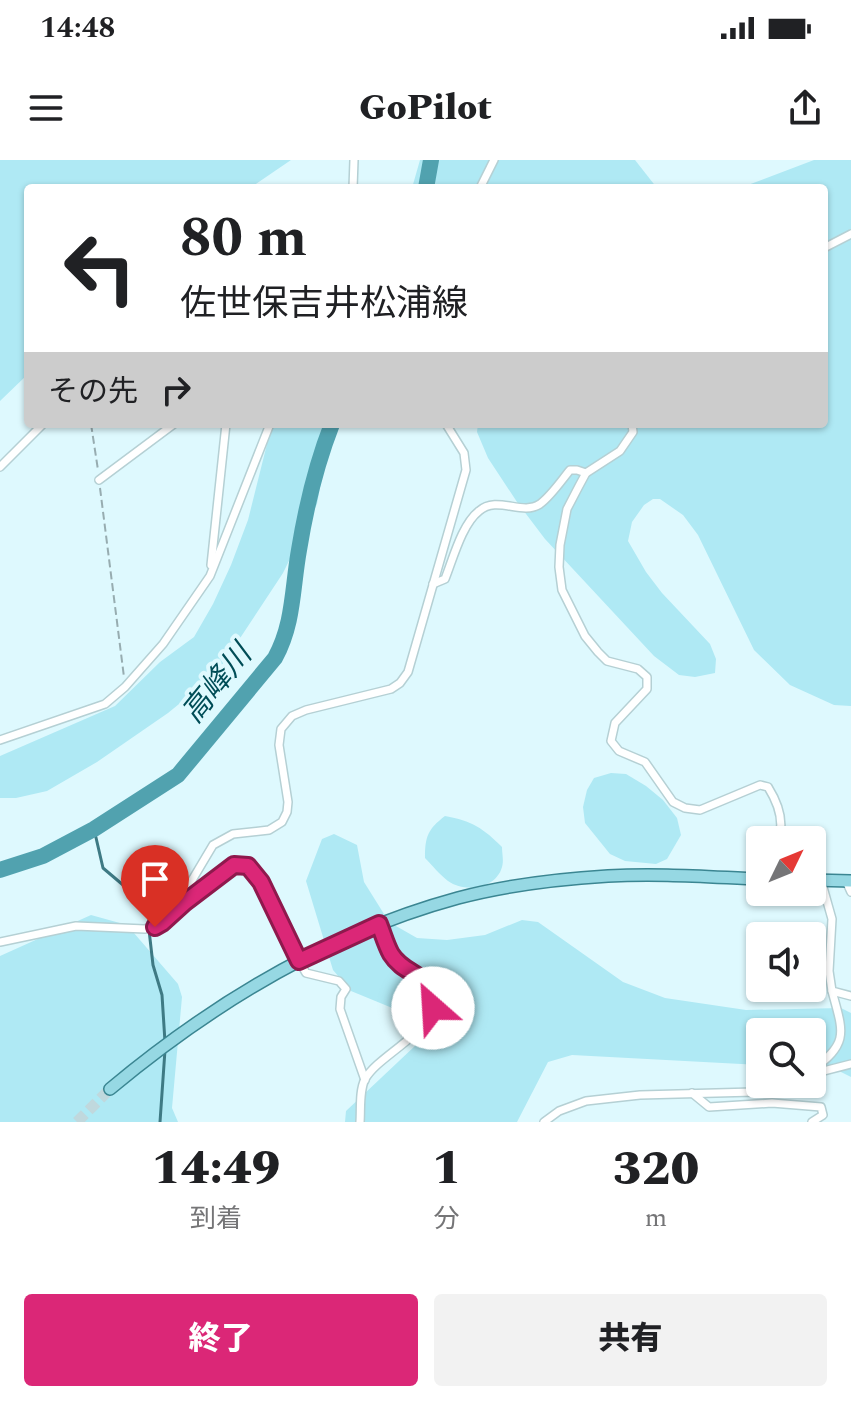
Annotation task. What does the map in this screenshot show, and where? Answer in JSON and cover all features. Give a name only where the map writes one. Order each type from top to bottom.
[{"type":"main road","points":[[110,1089],[210,1012],[252,986],[379,924],[458,898],[553,881],[633,875],[746,879]]},
{"type":"main road","points":[[826,882],[849,885]]},
{"type":"street","points":[[353,184],[354,160]]},
{"type":"street","points":[[482,184],[494,160]]},
{"type":"street","points":[[828,246],[851,234]]},
{"type":"street","points":[[0,467],[39,428]]},
{"type":"street","points":[[99,480],[169,428]]},
{"type":"street","points":[[210,576],[226,428]]},
{"type":"street","points":[[0,740],[105,704],[125,687],[163,644],[210,576],[268,428]]},
{"type":"street","points":[[168,916],[171,906],[188,887],[213,845],[233,834],[269,830],[282,822],[288,802],[279,745],[281,729],[292,716],[391,689],[408,672],[466,470],[464,453],[448,428]]},
{"type":"street","points":[[632,428],[620,451],[586,473],[567,509],[560,545],[562,590],[585,636],[607,661],[638,669],[647,677],[647,689],[615,723],[611,741],[619,751],[645,762],[673,802],[685,808],[700,810],[760,785],[768,787],[780,810],[781,826]]},
{"type":"street","points":[[433,584],[445,579],[466,527],[479,510],[494,503],[527,508],[539,505],[570,470],[586,473]]},
{"type":"street","points":[[0,942],[76,926],[155,927],[234,865],[248,866],[261,882],[306,973],[339,981],[346,989],[341,997],[340,1009],[365,1080]]},
{"type":"street","points":[[826,904],[832,919],[829,971],[841,1036],[826,1060]]},
{"type":"street","points":[[360,1122],[363,1083],[373,1068],[417,1032],[433,1008],[428,986],[391,954],[379,924]]},
{"type":"street","points":[[832,991],[851,996]]},
{"type":"street","points":[[826,1069],[851,1064]]},
{"type":"street","points":[[544,1122],[559,1111],[586,1101],[640,1095],[746,1092]]},
{"type":"street","points":[[692,1093],[709,1107],[772,1103],[821,1107],[823,1115],[812,1122]]},
{"type":"path","points":[[92,428],[125,687]]},
{"type":"shaded area","points":[[0,160],[291,160],[256,184],[24,184],[24,378],[0,401]]},
{"type":"shaded area","points":[[420,160],[635,160],[654,184],[413,184]]},
{"type":"shaded area","points":[[814,160],[851,160],[851,706],[834,705],[790,685],[754,650],[698,535],[683,515],[660,499],[653,499],[644,505],[632,522],[628,541],[662,593],[710,644],[716,659],[715,673],[695,677],[679,675],[654,656],[545,539],[488,458],[477,432],[478,428],[828,428],[828,184],[751,184]]},
{"type":"shaded area","points":[[271,428],[322,428],[324,466],[317,504],[283,573],[217,673],[168,713],[97,762],[47,791],[0,798],[0,756],[115,706],[160,662],[194,637],[231,565],[248,520]]},
{"type":"shaded area","points":[[611,773],[626,774],[646,786],[663,800],[677,818],[681,835],[667,859],[656,864],[625,861],[610,854],[585,823],[583,807],[587,790],[594,778]]},
{"type":"shaded area","points":[[445,816],[476,826],[502,847],[502,867],[493,880],[479,887],[455,885],[425,858],[429,834]]},
{"type":"shaded area","points":[[334,834],[357,845],[364,882],[389,922],[417,938],[447,940],[485,935],[522,920],[538,922],[623,982],[665,998],[746,1010],[841,1008],[851,1013],[851,1077],[835,1069],[826,1069],[826,1018],[746,1018],[746,1064],[572,1055],[548,1062],[517,1122],[345,1122],[346,1111],[416,1045],[422,1031],[419,1019],[351,991],[333,970],[306,881],[322,839]]},
{"type":"shaded area","points":[[91,915],[127,925],[178,984],[182,997],[172,1108],[178,1122],[0,1122],[0,956]]},
{"type":"waterway","name":"高峰川","points":[[427,184],[431,160]]},
{"type":"waterway","name":"高峰川","points":[[0,870],[43,856],[94,829],[178,775],[275,658],[286,632],[312,486],[331,428]]},
{"type":"waterway","points":[[94,829],[103,868],[149,907],[153,965],[162,995],[165,1042]]},
{"type":"waterway","points":[[160,1122],[165,1050]]},
{"type":"tunnel","points":[[77,1122],[110,1089]]},
{"type":"route","points":[[155,927],[234,865],[248,866],[261,882],[299,961],[379,924],[391,954],[428,986],[433,1008]]}]
